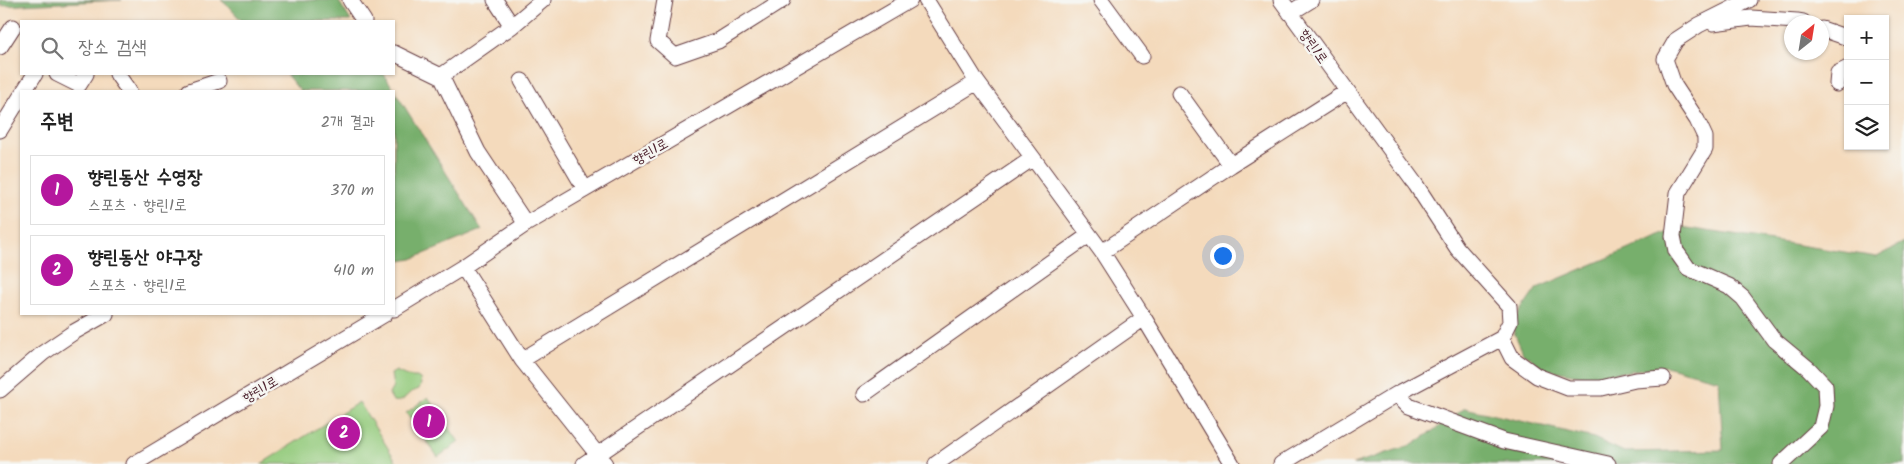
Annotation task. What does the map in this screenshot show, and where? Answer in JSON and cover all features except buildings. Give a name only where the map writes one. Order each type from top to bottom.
[{"type":"street","points":[[350,0],[363,20]]},
{"type":"street","points":[[495,0],[512,26]]},
{"type":"street","points":[[442,76],[512,26],[543,0]]},
{"type":"street","points":[[665,0],[658,41],[675,56],[718,40],[783,0]]},
{"type":"street","name":"향린1로","points":[[395,308],[463,267],[526,224],[910,0]]},
{"type":"street","points":[[926,0],[977,82],[1102,252],[1232,464]]},
{"type":"street","points":[[1102,0],[1142,56]]},
{"type":"street","name":"향린1로","points":[[1280,0],[1416,185],[1457,248],[1508,306],[1510,322],[1502,338]]},
{"type":"street","points":[[1290,14],[1311,0]]},
{"type":"street","points":[[1749,0],[1699,25],[1676,40],[1665,59],[1674,85],[1697,120],[1705,137],[1705,149],[1678,193],[1673,236],[1676,250],[1688,268],[1730,286],[1743,298],[1774,340],[1809,369],[1825,386],[1826,406],[1821,427],[1781,464]]},
{"type":"street","points":[[1699,25],[1751,18],[1784,20]]},
{"type":"street","points":[[0,47],[13,26]]},
{"type":"street","points":[[1829,31],[1844,37]]},
{"type":"street","points":[[395,53],[442,76],[478,152],[526,224]]},
{"type":"street","points":[[1837,84],[1838,73],[1844,70]]},
{"type":"street","points":[[25,90],[34,75]]},
{"type":"street","points":[[59,75],[79,85],[85,75]]},
{"type":"street","points":[[118,75],[128,90]]},
{"type":"street","points":[[192,90],[219,81]]},
{"type":"street","points":[[522,81],[585,189]]},
{"type":"street","points":[[522,360],[977,82]]},
{"type":"street","points":[[1102,252],[1231,165],[1346,92]]},
{"type":"street","points":[[1179,93],[1231,165]]},
{"type":"street","points":[[0,130],[20,98]]},
{"type":"street","points":[[584,464],[602,459],[1033,158]]},
{"type":"street","points":[[864,394],[1089,235]]},
{"type":"street","points":[[463,267],[522,360],[602,459]]},
{"type":"street","points":[[0,388],[43,353],[104,315]]},
{"type":"street","name":"향린1로","points":[[134,464],[384,315]]},
{"type":"street","points":[[936,464],[1144,318]]},
{"type":"street","points":[[1281,464],[1396,394],[1502,338],[1512,358],[1536,376],[1568,388],[1601,388],[1635,380],[1663,378]]},
{"type":"street","points":[[1396,394],[1409,406],[1504,440],[1608,464]]},
{"type":"green space","points":[[0,0],[122,0],[0,6]]},
{"type":"green space","points":[[221,0],[338,0],[350,20],[241,20]]},
{"type":"green space","points":[[287,75],[385,75],[394,90],[299,90]]},
{"type":"green space","points":[[395,92],[482,230],[412,259],[395,262]]},
{"type":"green space","points":[[1681,227],[1877,257],[1904,242],[1904,464],[1353,464],[1414,444],[1465,408],[1594,438],[1624,452],[1723,450],[1719,380],[1665,366],[1587,377],[1545,369],[1523,353],[1511,325],[1537,288]]},
{"type":"green space","points":[[396,371],[409,377],[417,377],[420,379],[421,384],[419,389],[411,392],[402,400],[393,401],[389,394],[393,387],[391,374]]},
{"type":"green space","points":[[428,397],[459,442],[438,457],[406,413]]},
{"type":"green space","points":[[359,402],[398,464],[261,464]]},
{"type":"place","name":"향린동산 수영장","points":[[429,422]]},
{"type":"place","name":"향린동산 야구장","points":[[344,433]]}]
